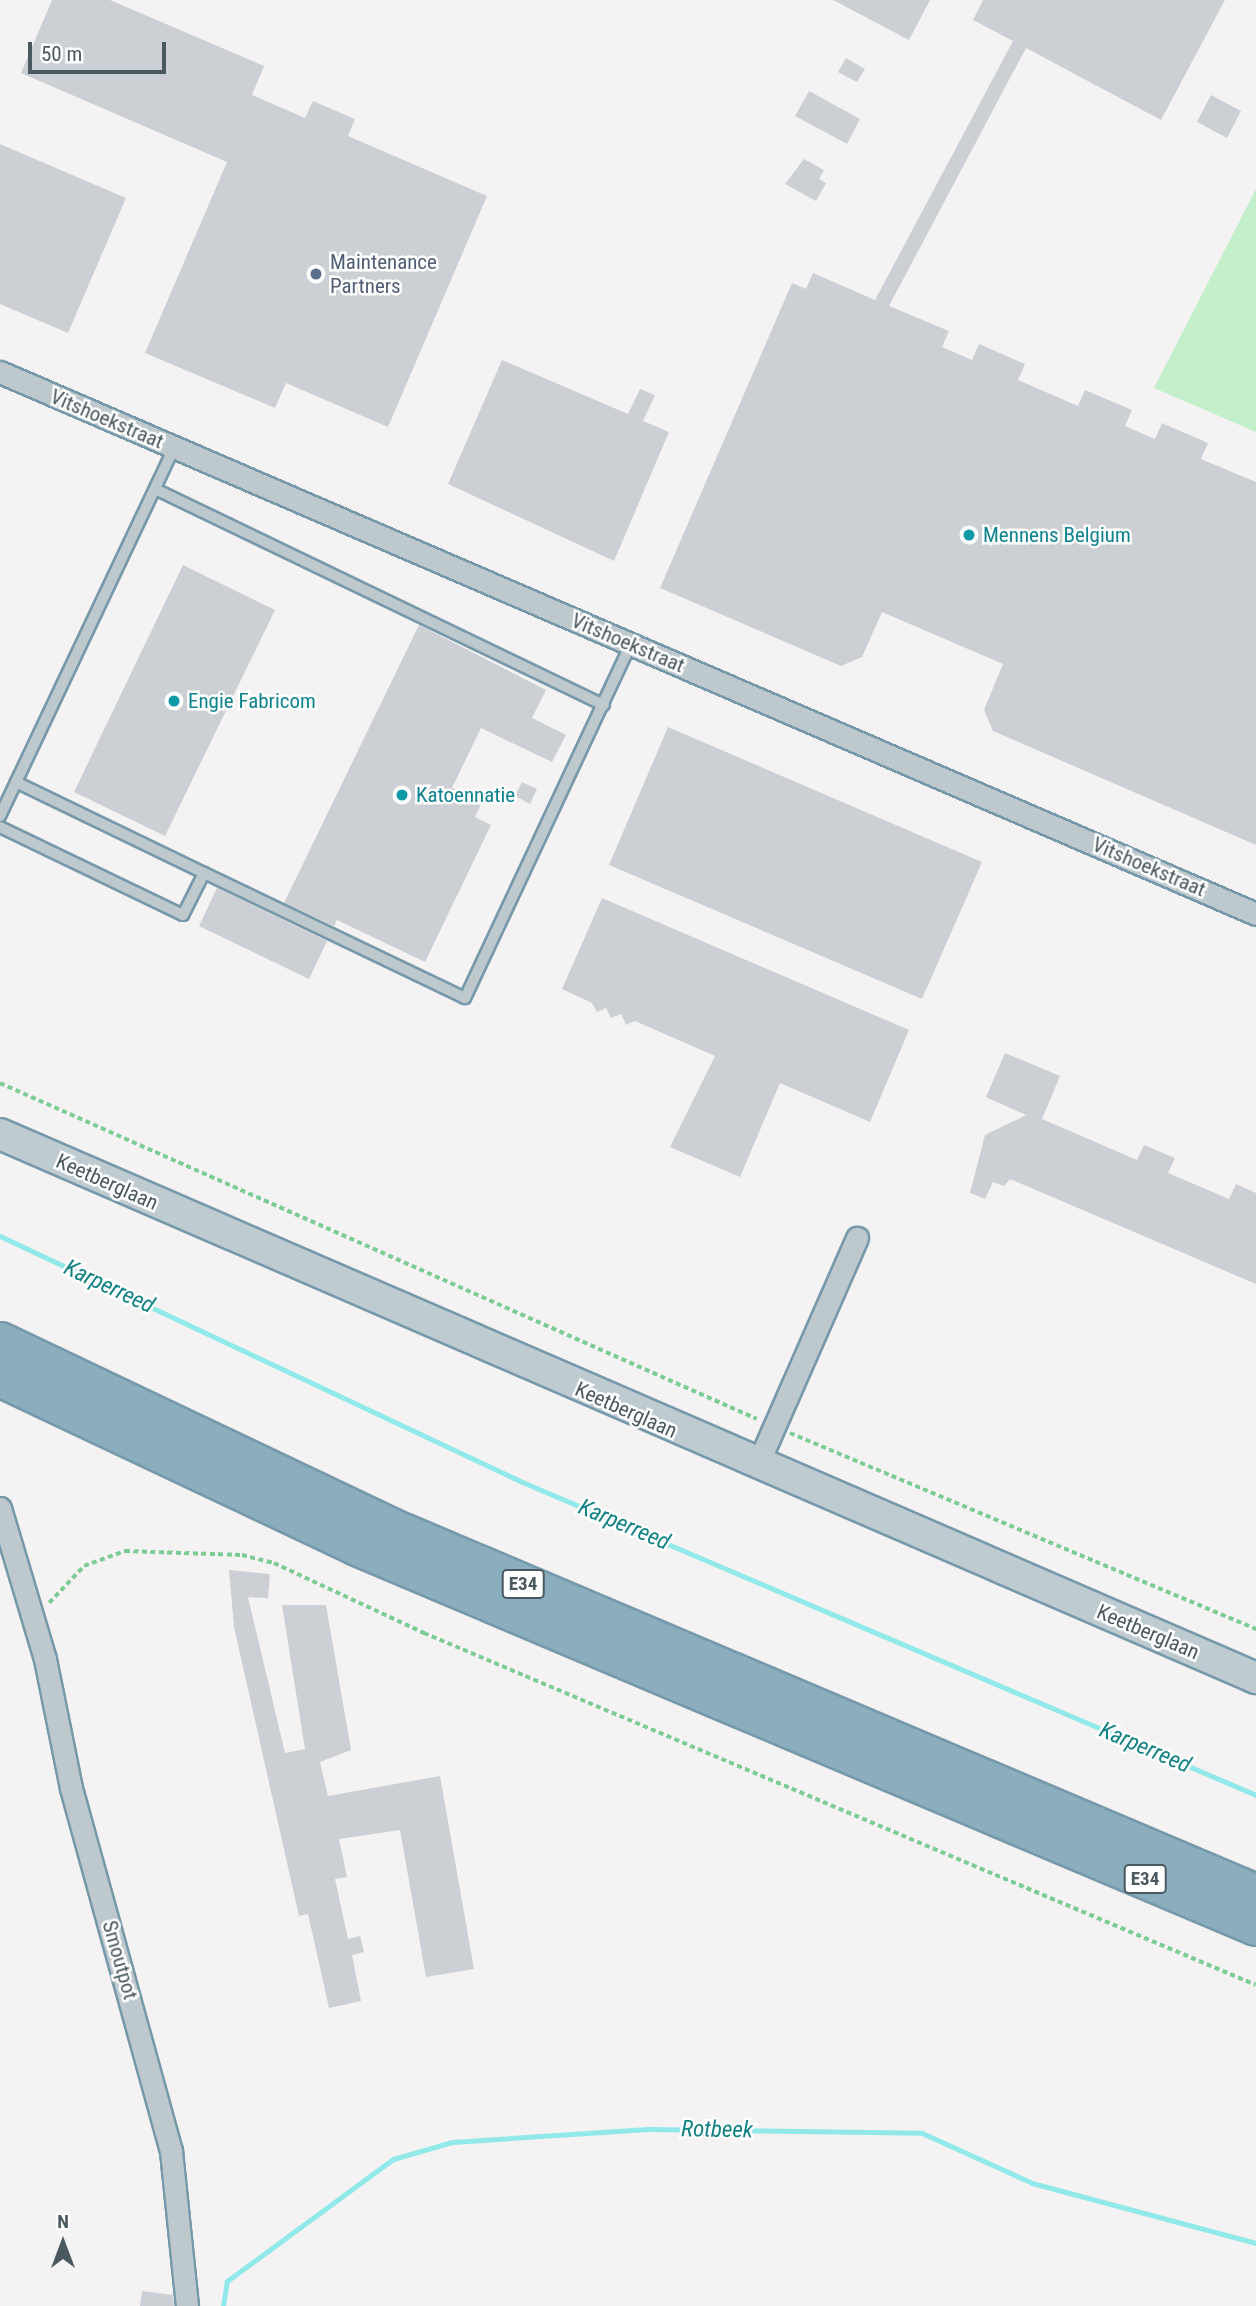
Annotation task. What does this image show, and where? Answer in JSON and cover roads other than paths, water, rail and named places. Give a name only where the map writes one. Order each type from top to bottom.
[{"type":"highway","name":"E34","points":[[0,1342],[403,1533],[1256,1894]]},
{"type":"highway","name":"E34","points":[[0,1377],[357,1546],[1256,1926]]},
{"type":"main road","name":"Keetberglaan","points":[[0,1118],[769,1439],[1256,1659]]},
{"type":"main road","name":"Keetberglaan","points":[[0,1134],[1256,1678]]},
{"type":"street","name":"Vitshoekstraat","points":[[0,372],[1256,914]]},
{"type":"street","points":[[769,1439],[858,1238]]},
{"type":"street","name":"Smoutpot","points":[[0,1508],[34,1617],[71,1788],[171,2151],[187,2306]]},
{"type":"lane","points":[[0,816],[174,447]]},
{"type":"lane","points":[[155,488],[604,705]]},
{"type":"lane","points":[[16,782],[465,998],[631,645]]},
{"type":"lane","points":[[0,827],[183,915],[204,873]]},
{"type":"waterway","name":"Karperreed","points":[[0,1236],[520,1481],[1256,1795]]},
{"type":"waterway","name":"Rotbeek","points":[[223,2306],[227,2281],[393,2159],[452,2142],[648,2129],[922,2133],[1032,2183],[1256,2243]]},
{"type":"place","name":"Maintenance Partners","points":[[316,274]]},
{"type":"place","name":"Mennens Belgium","points":[[969,535]]},
{"type":"place","name":"Engie Fabricom","points":[[174,701]]},
{"type":"place","name":"Katoennatie","points":[[402,795]]}]
